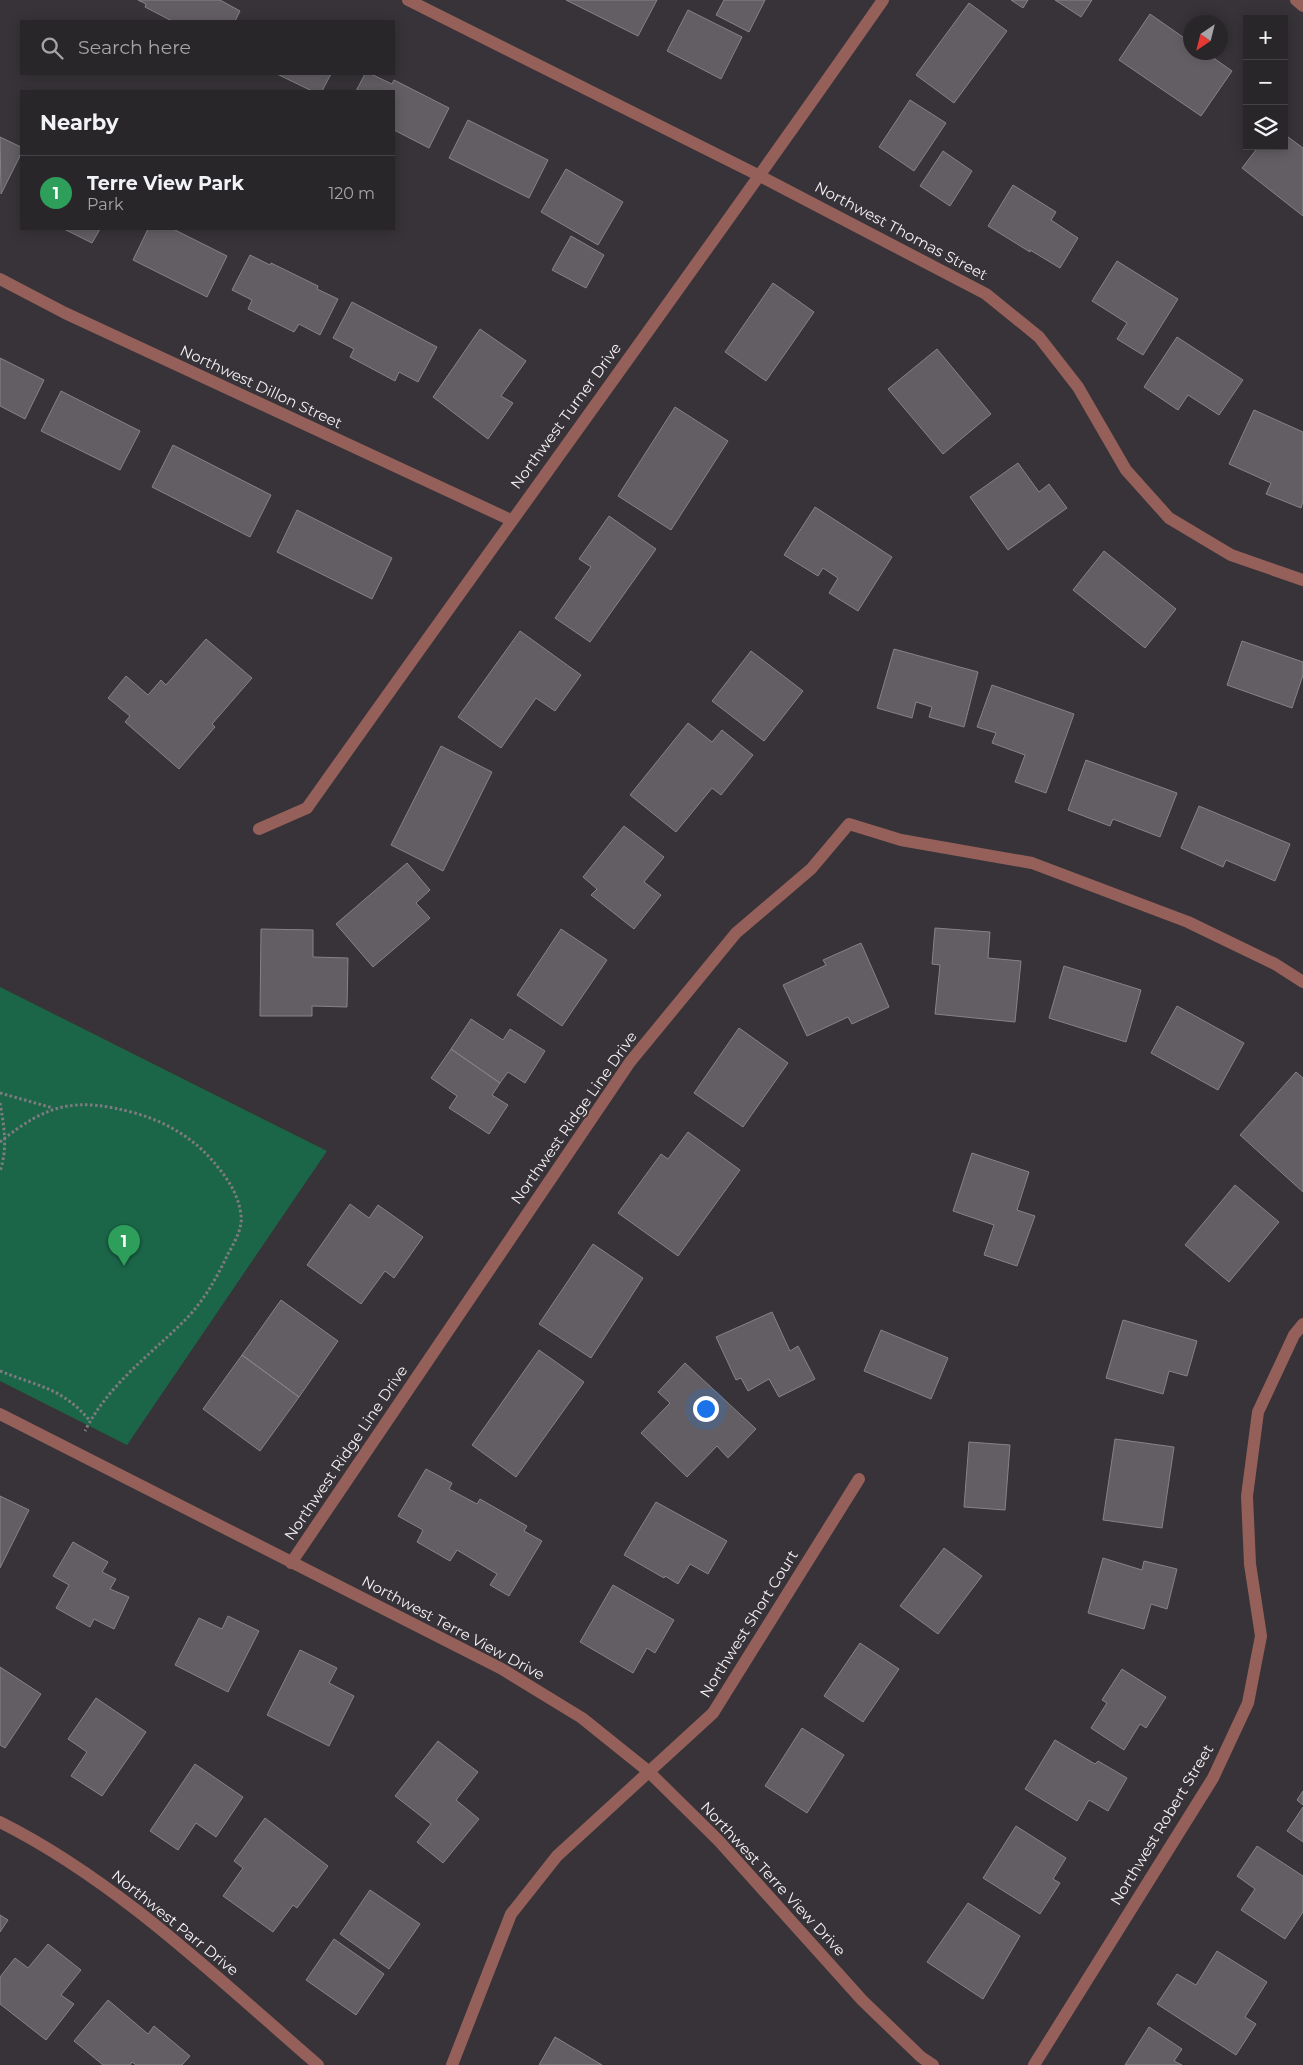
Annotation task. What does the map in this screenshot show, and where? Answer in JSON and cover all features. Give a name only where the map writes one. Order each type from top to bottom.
[{"type":"street","name":"Northwest Thomas Street","points":[[408,0],[760,176],[986,294],[1038,337],[1078,388],[1126,470],[1169,518],[1231,555],[1303,580]]},
{"type":"street","name":"Northwest Turner Drive","points":[[258,829],[307,808],[884,0]]},
{"type":"street","points":[[1296,0],[1303,6]]},
{"type":"street","name":"Northwest Dillon Street","points":[[0,279],[65,314],[511,520]]},
{"type":"street","name":"Northwest Ridge Line Drive","points":[[291,1562],[630,1062],[736,933],[811,869],[849,824],[901,840],[1032,863],[1188,922],[1275,964],[1303,982]]},
{"type":"street","name":"Northwest Robert Street","points":[[1034,2065],[1213,1778],[1248,1704],[1261,1636],[1250,1564],[1246,1496],[1258,1412],[1294,1335],[1303,1324]]},
{"type":"street","name":"Northwest Terre View Drive","points":[[0,1414],[502,1669],[582,1718],[648,1771],[720,1841],[862,2000],[921,2057],[932,2065]]},
{"type":"street","name":"Northwest Short Court","points":[[452,2065],[510,1914],[557,1856],[713,1713],[858,1479]]},
{"type":"street","name":"Northwest Parr Drive","points":[[0,1822],[80,1868],[138,1911],[318,2065]]},
{"type":"path","points":[[0,1093],[54,1108]]},
{"type":"path","points":[[0,1103],[6,1138],[4,1159],[0,1171]]},
{"type":"path","points":[[0,1142],[22,1124],[54,1108],[82,1103],[106,1106],[138,1114],[172,1127],[206,1152],[234,1187],[241,1216],[236,1238],[214,1283],[186,1318],[112,1389],[90,1421],[74,1452]]},
{"type":"path","points":[[0,1371],[55,1391],[71,1402],[90,1421]]},
{"type":"green space","points":[[0,987],[327,1151],[127,1445],[0,1381]]},
{"type":"building","points":[[138,0],[220,0],[240,11],[236,20],[170,20],[145,7],[146,4]]},
{"type":"building","points":[[566,0],[657,0],[638,36]]},
{"type":"building","points":[[724,0],[765,0],[749,32],[716,15]]},
{"type":"building","points":[[1011,0],[1028,0],[1023,8]]},
{"type":"building","points":[[1055,0],[1092,0],[1081,17]]},
{"type":"building","points":[[969,3],[1007,31],[954,103],[916,75]]},
{"type":"building","points":[[688,10],[742,37],[721,79],[667,51]]},
{"type":"building","points":[[1150,14],[1183,37],[1183,60],[1216,60],[1232,71],[1201,116],[1119,60]]},
{"type":"building","points":[[279,75],[330,75],[323,90],[310,90]]},
{"type":"building","points":[[364,75],[373,75],[392,84],[394,80],[449,108],[429,148],[395,131],[395,90],[357,90]]},
{"type":"building","points":[[910,100],[946,123],[914,171],[879,147]]},
{"type":"building","points":[[468,120],[548,160],[529,198],[449,158]]},
{"type":"building","points":[[0,137],[20,147],[20,156],[1,194]]},
{"type":"building","points":[[1288,137],[1303,148],[1303,216],[1242,168],[1256,150],[1288,150]]},
{"type":"building","points":[[943,151],[972,171],[950,206],[920,186]]},
{"type":"building","points":[[566,169],[623,202],[598,245],[541,212]]},
{"type":"building","points":[[1013,185],[1056,212],[1051,220],[1078,238],[1060,268],[988,226]]},
{"type":"building","points":[[66,230],[99,230],[92,243]]},
{"type":"building","points":[[148,230],[175,230],[227,256],[207,297],[133,260]]},
{"type":"building","points":[[571,236],[604,255],[586,288],[552,270]]},
{"type":"building","points":[[250,255],[318,286],[317,289],[338,299],[320,335],[299,324],[294,332],[248,309],[252,300],[232,290]]},
{"type":"building","points":[[1117,261],[1178,299],[1143,355],[1117,339],[1127,323],[1092,301]]},
{"type":"building","points":[[773,283],[814,312],[766,381],[725,352]]},
{"type":"building","points":[[352,302],[437,347],[418,382],[399,372],[395,381],[350,357],[354,349],[333,338]]},
{"type":"building","points":[[480,329],[526,361],[501,396],[513,403],[488,439],[433,397]]},
{"type":"building","points":[[1177,337],[1243,380],[1219,415],[1188,395],[1178,410],[1144,387]]},
{"type":"building","points":[[937,349],[991,414],[943,454],[888,389]]},
{"type":"building","points":[[0,358],[44,380],[25,419],[0,406]]},
{"type":"building","points":[[61,391],[140,431],[120,470],[41,431]]},
{"type":"building","points":[[675,407],[728,441],[671,530],[618,496]]},
{"type":"building","points":[[1254,410],[1303,432],[1303,501],[1301,508],[1266,494],[1271,483],[1229,464]]},
{"type":"building","points":[[173,445],[271,495],[250,537],[152,487]]},
{"type":"building","points":[[1018,463],[1039,492],[1049,484],[1067,508],[1008,550],[970,497]]},
{"type":"building","points":[[815,507],[892,557],[858,611],[829,593],[838,578],[823,568],[818,576],[784,555]]},
{"type":"building","points":[[297,510],[392,558],[372,599],[277,552]]},
{"type":"building","points":[[609,516],[656,549],[590,642],[555,618],[591,567],[579,559]]},
{"type":"building","points":[[1104,551],[1176,609],[1145,648],[1073,590]]},
{"type":"building","points":[[520,631],[581,675],[555,711],[536,698],[501,748],[458,717]]},
{"type":"building","points":[[206,639],[252,678],[212,724],[215,727],[179,769],[125,722],[130,716],[108,698],[126,676],[148,695],[161,680],[166,685]]},
{"type":"building","points":[[1242,641],[1303,662],[1303,675],[1292,708],[1227,685]]},
{"type":"building","points":[[894,649],[978,672],[964,727],[929,717],[932,707],[916,702],[912,718],[877,708]]},
{"type":"building","points":[[751,651],[803,691],[764,741],[712,701]]},
{"type":"building","points":[[992,685],[1074,714],[1046,793],[1015,782],[1025,755],[992,743],[996,733],[977,727]]},
{"type":"building","points":[[688,723],[712,742],[722,730],[753,755],[721,795],[712,788],[676,832],[630,795]]},
{"type":"building","points":[[441,746],[492,772],[443,871],[391,845]]},
{"type":"building","points":[[1086,760],[1177,793],[1160,837],[1113,819],[1110,826],[1068,810]]},
{"type":"building","points":[[1199,806],[1290,844],[1275,881],[1226,860],[1223,867],[1181,848]]},
{"type":"building","points":[[624,826],[664,857],[644,882],[661,895],[634,929],[591,895],[597,889],[583,877]]},
{"type":"building","points":[[407,863],[430,890],[416,903],[430,918],[373,967],[336,924]]},
{"type":"building","points":[[935,928],[990,932],[988,958],[1021,961],[1015,1022],[935,1014],[940,965],[932,964]]},
{"type":"building","points":[[261,929],[313,930],[313,957],[348,958],[347,1007],[312,1006],[312,1016],[260,1016]]},
{"type":"building","points":[[561,929],[607,960],[562,1026],[517,995]]},
{"type":"building","points":[[861,943],[889,1007],[852,1024],[848,1017],[807,1036],[783,985],[826,965],[823,960]]},
{"type":"building","points":[[1064,966],[1141,990],[1126,1042],[1049,1018]]},
{"type":"building","points":[[1177,1006],[1244,1043],[1218,1090],[1151,1053]]},
{"type":"building","points":[[471,1019],[503,1040],[510,1029],[545,1051],[525,1083],[508,1072],[500,1083],[451,1049]]},
{"type":"building","points":[[739,1028],[788,1063],[743,1127],[694,1093]]},
{"type":"building","points":[[451,1049],[500,1083],[492,1095],[508,1105],[489,1134],[449,1108],[457,1096],[431,1078]]},
{"type":"building","points":[[1296,1072],[1303,1078],[1303,1192],[1240,1135]]},
{"type":"building","points":[[688,1132],[740,1170],[678,1256],[618,1213],[661,1154],[668,1159]]},
{"type":"building","points":[[972,1153],[1029,1172],[1017,1210],[1035,1216],[1017,1266],[984,1255],[994,1225],[953,1211]]},
{"type":"building","points":[[1235,1185],[1279,1222],[1229,1282],[1185,1245]]},
{"type":"building","points":[[350,1204],[369,1218],[378,1205],[423,1237],[394,1278],[385,1271],[361,1304],[307,1265]]},
{"type":"building","points":[[593,1244],[643,1278],[591,1358],[539,1324]]},
{"type":"building","points":[[281,1300],[338,1341],[299,1397],[242,1355]]},
{"type":"building","points":[[772,1312],[790,1351],[798,1346],[815,1379],[779,1397],[769,1379],[748,1391],[741,1378],[736,1380],[716,1337]]},
{"type":"building","points":[[1123,1320],[1197,1341],[1187,1376],[1169,1371],[1163,1394],[1106,1378]]},
{"type":"building","points":[[881,1330],[948,1358],[931,1399],[864,1371]]},
{"type":"building","points":[[539,1350],[584,1382],[516,1477],[472,1445]]},
{"type":"building","points":[[242,1355],[299,1397],[260,1451],[203,1409]]},
{"type":"building","points":[[685,1363],[756,1429],[728,1458],[717,1446],[687,1477],[641,1433],[670,1403],[658,1392]]},
{"type":"building","points":[[1115,1439],[1174,1447],[1162,1528],[1103,1520]]},
{"type":"building","points":[[969,1442],[1010,1445],[1005,1510],[964,1507]]},
{"type":"building","points":[[426,1469],[452,1483],[449,1489],[477,1504],[480,1499],[527,1526],[524,1531],[542,1541],[509,1596],[490,1585],[497,1574],[457,1550],[450,1561],[417,1542],[423,1530],[398,1516]]},
{"type":"building","points":[[0,1496],[29,1510],[0,1568]]},
{"type":"building","points":[[656,1502],[727,1541],[708,1574],[690,1564],[678,1584],[624,1555]]},
{"type":"building","points":[[73,1542],[108,1562],[102,1572],[116,1579],[110,1589],[129,1597],[114,1629],[94,1619],[90,1627],[56,1608],[69,1585],[53,1576]]},
{"type":"building","points":[[944,1548],[982,1576],[938,1634],[900,1606]]},
{"type":"building","points":[[1103,1558],[1142,1570],[1144,1561],[1177,1569],[1167,1609],[1151,1604],[1144,1629],[1088,1613]]},
{"type":"building","points":[[613,1585],[674,1620],[655,1653],[647,1648],[633,1673],[580,1642]]},
{"type":"building","points":[[228,1616],[259,1631],[228,1692],[175,1665],[199,1618],[222,1629]]},
{"type":"building","points":[[860,1643],[899,1669],[863,1722],[824,1696]]},
{"type":"building","points":[[300,1650],[337,1668],[329,1683],[354,1696],[329,1746],[267,1715]]},
{"type":"building","points":[[0,1667],[41,1694],[5,1748],[0,1745]]},
{"type":"building","points":[[1122,1669],[1166,1697],[1146,1728],[1140,1724],[1124,1750],[1091,1728],[1107,1703],[1102,1700]]},
{"type":"building","points":[[96,1698],[146,1732],[102,1796],[71,1776],[87,1752],[68,1739]]},
{"type":"building","points":[[802,1728],[844,1755],[807,1813],[765,1786]]},
{"type":"building","points":[[1055,1740],[1095,1764],[1098,1761],[1127,1778],[1108,1811],[1089,1800],[1077,1821],[1025,1789]]},
{"type":"building","points":[[438,1741],[478,1772],[456,1800],[479,1819],[443,1863],[417,1842],[431,1824],[395,1796]]},
{"type":"building","points":[[195,1764],[243,1797],[216,1837],[196,1823],[178,1850],[150,1831]]},
{"type":"building","points":[[1303,1791],[1303,1805],[1297,1800]]},
{"type":"building","points":[[1303,1807],[1303,1842],[1287,1831]]},
{"type":"building","points":[[265,1818],[328,1866],[297,1908],[293,1905],[273,1932],[223,1896],[243,1868],[234,1861]]},
{"type":"building","points":[[1016,1826],[1066,1858],[1053,1879],[1060,1883],[1040,1914],[983,1878]]},
{"type":"building","points":[[1257,1846],[1303,1876],[1303,1912],[1285,1939],[1241,1910],[1255,1889],[1237,1876]]},
{"type":"building","points":[[370,1890],[420,1924],[389,1969],[340,1934]]},
{"type":"building","points":[[968,1903],[1020,1936],[983,1999],[927,1962]]},
{"type":"building","points":[[0,1915],[8,1920],[0,1932]]},
{"type":"building","points":[[334,1939],[384,1974],[356,2015],[306,1980]]},
{"type":"building","points":[[48,1944],[81,1970],[61,1995],[74,2004],[46,2040],[0,2004],[0,1977],[15,1958],[28,1968]]},
{"type":"building","points":[[1217,1951],[1267,1982],[1245,2017],[1256,2024],[1236,2055],[1157,2004],[1177,1974],[1196,1985]]},
{"type":"building","points":[[108,2000],[148,2034],[154,2026],[190,2056],[182,2065],[136,2065],[132,2062],[130,2065],[103,2065],[74,2041]]},
{"type":"building","points":[[1149,2027],[1182,2049],[1174,2061],[1182,2065],[1125,2065]]},
{"type":"building","points":[[555,2037],[602,2065],[539,2065]]},
{"type":"place","name":"Terre View Park","points":[[124,1266]]}]
